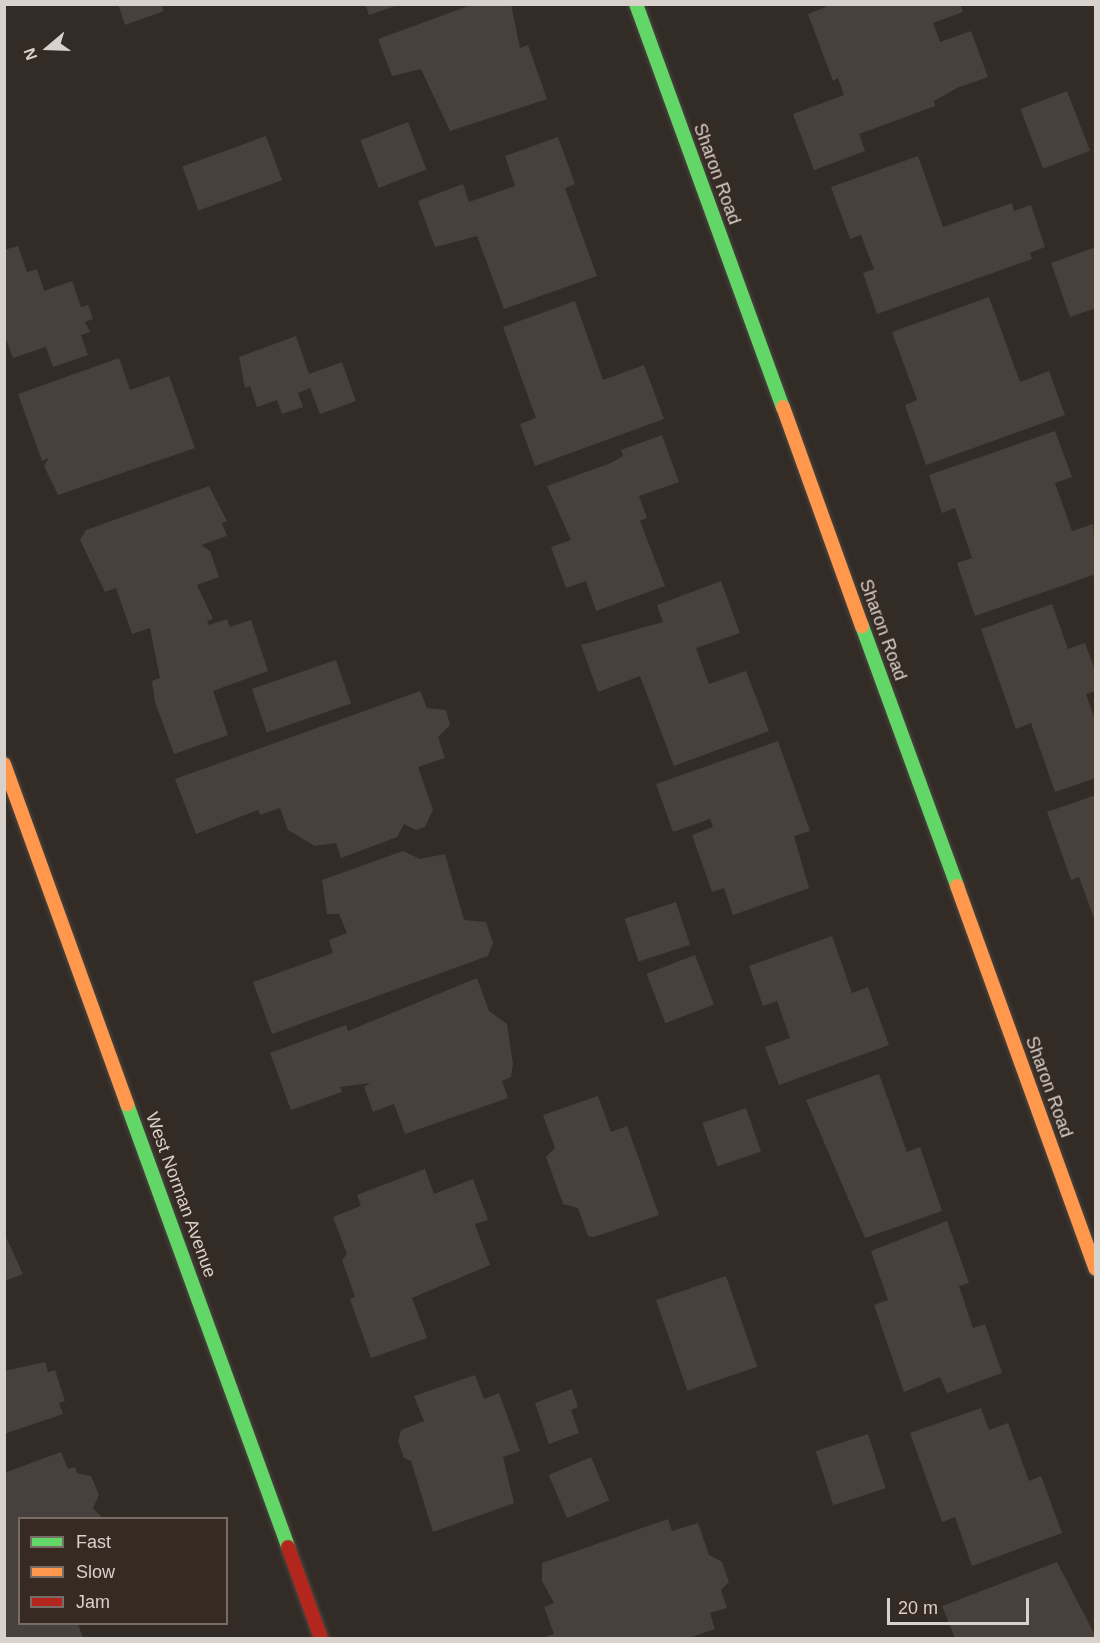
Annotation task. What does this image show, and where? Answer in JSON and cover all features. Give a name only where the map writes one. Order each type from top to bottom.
[{"type":"street","name":"Sharon Road","points":[[636,4],[1095,1269]]},
{"type":"street","name":"West Norman Avenue","points":[[4,764],[321,1638]]},
{"type":"building","points":[[118,4],[161,4],[164,11],[125,25]]},
{"type":"building","points":[[365,4],[398,4],[398,5],[369,15]]},
{"type":"building","points":[[474,4],[511,4],[520,48],[528,45],[547,99],[450,131],[421,69],[392,76],[378,39]]},
{"type":"building","points":[[833,4],[960,4],[963,12],[933,23],[940,42],[971,31],[988,77],[957,88],[934,101],[935,106],[859,134],[865,151],[814,170],[793,114],[844,95],[838,78],[833,81],[808,14]]},
{"type":"building","points":[[1067,91],[1090,151],[1043,169],[1020,109]]},
{"type":"building","points":[[408,122],[426,170],[379,188],[360,140]]},
{"type":"building","points":[[266,136],[282,180],[198,211],[182,166]]},
{"type":"building","points":[[558,137],[575,184],[565,188],[597,276],[504,309],[477,236],[435,247],[418,201],[463,184],[469,202],[515,186],[505,156]]},
{"type":"building","points":[[918,156],[943,227],[1012,203],[1014,211],[1031,205],[1045,247],[1030,253],[1032,259],[877,314],[863,273],[874,269],[861,235],[850,239],[831,187]]},
{"type":"building","points":[[18,246],[27,272],[37,269],[44,291],[72,281],[81,307],[88,305],[93,319],[85,322],[90,332],[81,335],[88,355],[53,367],[46,347],[13,358],[4,334],[4,250]]},
{"type":"building","points":[[1096,247],[1096,308],[1070,317],[1051,263]]},
{"type":"building","points":[[989,297],[1020,382],[1049,371],[1065,415],[926,465],[905,405],[917,400],[892,332]]},
{"type":"building","points":[[575,301],[603,380],[644,365],[664,419],[535,466],[520,424],[536,418],[503,327]]},
{"type":"building","points":[[296,336],[309,374],[342,362],[356,401],[320,414],[310,388],[298,393],[303,407],[282,414],[277,400],[257,407],[250,386],[245,388],[239,357]]},
{"type":"building","points":[[119,358],[130,390],[169,376],[195,448],[58,495],[44,466],[49,458],[42,461],[18,394]]},
{"type":"building","points":[[1055,431],[1072,477],[1055,483],[1072,531],[1093,524],[1096,574],[975,616],[957,563],[972,558],[955,508],[942,513],[929,475]]},
{"type":"building","points":[[662,435],[679,482],[639,496],[647,518],[640,521],[665,586],[596,611],[586,581],[566,588],[551,547],[571,540],[547,486],[611,463],[623,456],[621,450]]},
{"type":"building","points":[[209,486],[227,521],[222,523],[227,536],[201,545],[210,551],[219,577],[197,585],[213,619],[207,621],[209,625],[227,619],[230,627],[251,620],[268,671],[213,691],[228,735],[174,754],[155,702],[152,681],[160,678],[150,628],[132,634],[116,588],[105,592],[80,540],[86,530]]},
{"type":"building","points":[[721,581],[740,633],[696,648],[709,684],[746,671],[769,731],[674,766],[640,676],[598,692],[581,645],[663,622],[657,605]]},
{"type":"building","points":[[1052,604],[1068,649],[1085,643],[1096,673],[1096,691],[1086,694],[1096,723],[1096,778],[1055,792],[1031,723],[1016,729],[981,629]]},
{"type":"building","points":[[336,660],[351,703],[267,732],[252,689]]},
{"type":"building","points":[[420,691],[427,708],[446,710],[450,725],[438,737],[445,758],[418,767],[433,810],[425,827],[416,830],[404,824],[397,837],[341,858],[336,843],[315,846],[288,830],[280,808],[260,815],[258,810],[196,834],[175,779]]},
{"type":"building","points":[[778,741],[810,831],[794,836],[809,888],[733,915],[724,888],[712,892],[692,835],[713,827],[710,819],[673,832],[656,784]]},
{"type":"building","points":[[1096,795],[1095,921],[1079,877],[1071,880],[1047,812]]},
{"type":"building","points":[[403,851],[420,859],[445,854],[464,920],[486,922],[493,943],[488,956],[272,1034],[253,982],[333,953],[329,940],[347,933],[339,914],[327,914],[322,880]]},
{"type":"building","points":[[676,902],[690,945],[639,961],[625,919]]},
{"type":"building","points":[[832,936],[852,993],[868,987],[889,1045],[779,1085],[765,1047],[790,1038],[777,1001],[763,1006],[749,966]]},
{"type":"building","points":[[695,955],[714,1004],[665,1023],[646,974]]},
{"type":"building","points":[[477,978],[489,1011],[507,1024],[513,1064],[511,1077],[502,1081],[508,1098],[405,1134],[394,1104],[373,1112],[364,1087],[370,1083],[340,1087],[342,1092],[291,1110],[270,1053],[346,1025],[348,1031]]},
{"type":"building","points":[[879,1074],[907,1152],[920,1147],[942,1211],[865,1238],[806,1100]]},
{"type":"building","points":[[598,1096],[611,1132],[627,1126],[659,1215],[594,1237],[588,1236],[578,1208],[563,1204],[546,1157],[555,1148],[543,1115]]},
{"type":"building","points":[[746,1108],[761,1151],[717,1166],[703,1123]]},
{"type":"building","points":[[425,1169],[434,1194],[473,1179],[488,1220],[475,1224],[490,1265],[412,1298],[427,1338],[371,1358],[350,1299],[355,1297],[342,1260],[347,1254],[333,1217],[361,1206],[357,1195]]},
{"type":"building","points":[[947,1221],[969,1283],[959,1286],[973,1328],[985,1324],[1002,1373],[947,1393],[940,1377],[904,1392],[874,1305],[888,1300],[871,1251]]},
{"type":"building","points":[[5,1235],[23,1274],[5,1281]]},
{"type":"building","points":[[726,1276],[757,1367],[687,1391],[656,1300]]},
{"type":"building","points":[[45,1362],[48,1372],[55,1370],[65,1401],[59,1403],[63,1414],[4,1434],[4,1371]]},
{"type":"building","points":[[475,1375],[484,1399],[499,1393],[520,1451],[503,1457],[514,1503],[433,1532],[411,1461],[404,1458],[398,1441],[401,1430],[424,1421],[414,1396]]},
{"type":"building","points":[[572,1389],[578,1407],[571,1410],[579,1433],[549,1444],[535,1403]]},
{"type":"building","points":[[981,1408],[989,1430],[1008,1423],[1029,1481],[1041,1476],[1062,1533],[972,1566],[955,1517],[942,1522],[910,1433]]},
{"type":"building","points":[[868,1434],[886,1488],[833,1505],[816,1451]]},
{"type":"building","points":[[61,1452],[68,1469],[75,1467],[77,1473],[91,1476],[99,1495],[93,1508],[101,1517],[18,1517],[18,1625],[78,1625],[83,1638],[4,1638],[4,1473]]},
{"type":"building","points":[[591,1457],[609,1500],[567,1518],[549,1475]]},
{"type":"building","points":[[668,1519],[672,1531],[698,1523],[709,1555],[722,1562],[729,1582],[721,1590],[727,1608],[710,1613],[715,1629],[688,1638],[543,1638],[554,1634],[544,1607],[554,1603],[542,1581],[542,1563]]},
{"type":"building","points":[[1057,1562],[1096,1637],[955,1638],[942,1606]]},
{"type":"traffic: fast","points":[[636,4],[783,407]]},
{"type":"traffic: fast","points":[[862,626],[957,886]]},
{"type":"traffic: fast","points":[[127,1104],[288,1547]]},
{"type":"traffic: slow","points":[[783,407],[862,626]]},
{"type":"traffic: slow","points":[[4,764],[127,1104]]},
{"type":"traffic: slow","points":[[957,886],[1096,1269]]},
{"type":"traffic: jam","points":[[288,1547],[321,1638]]}]
